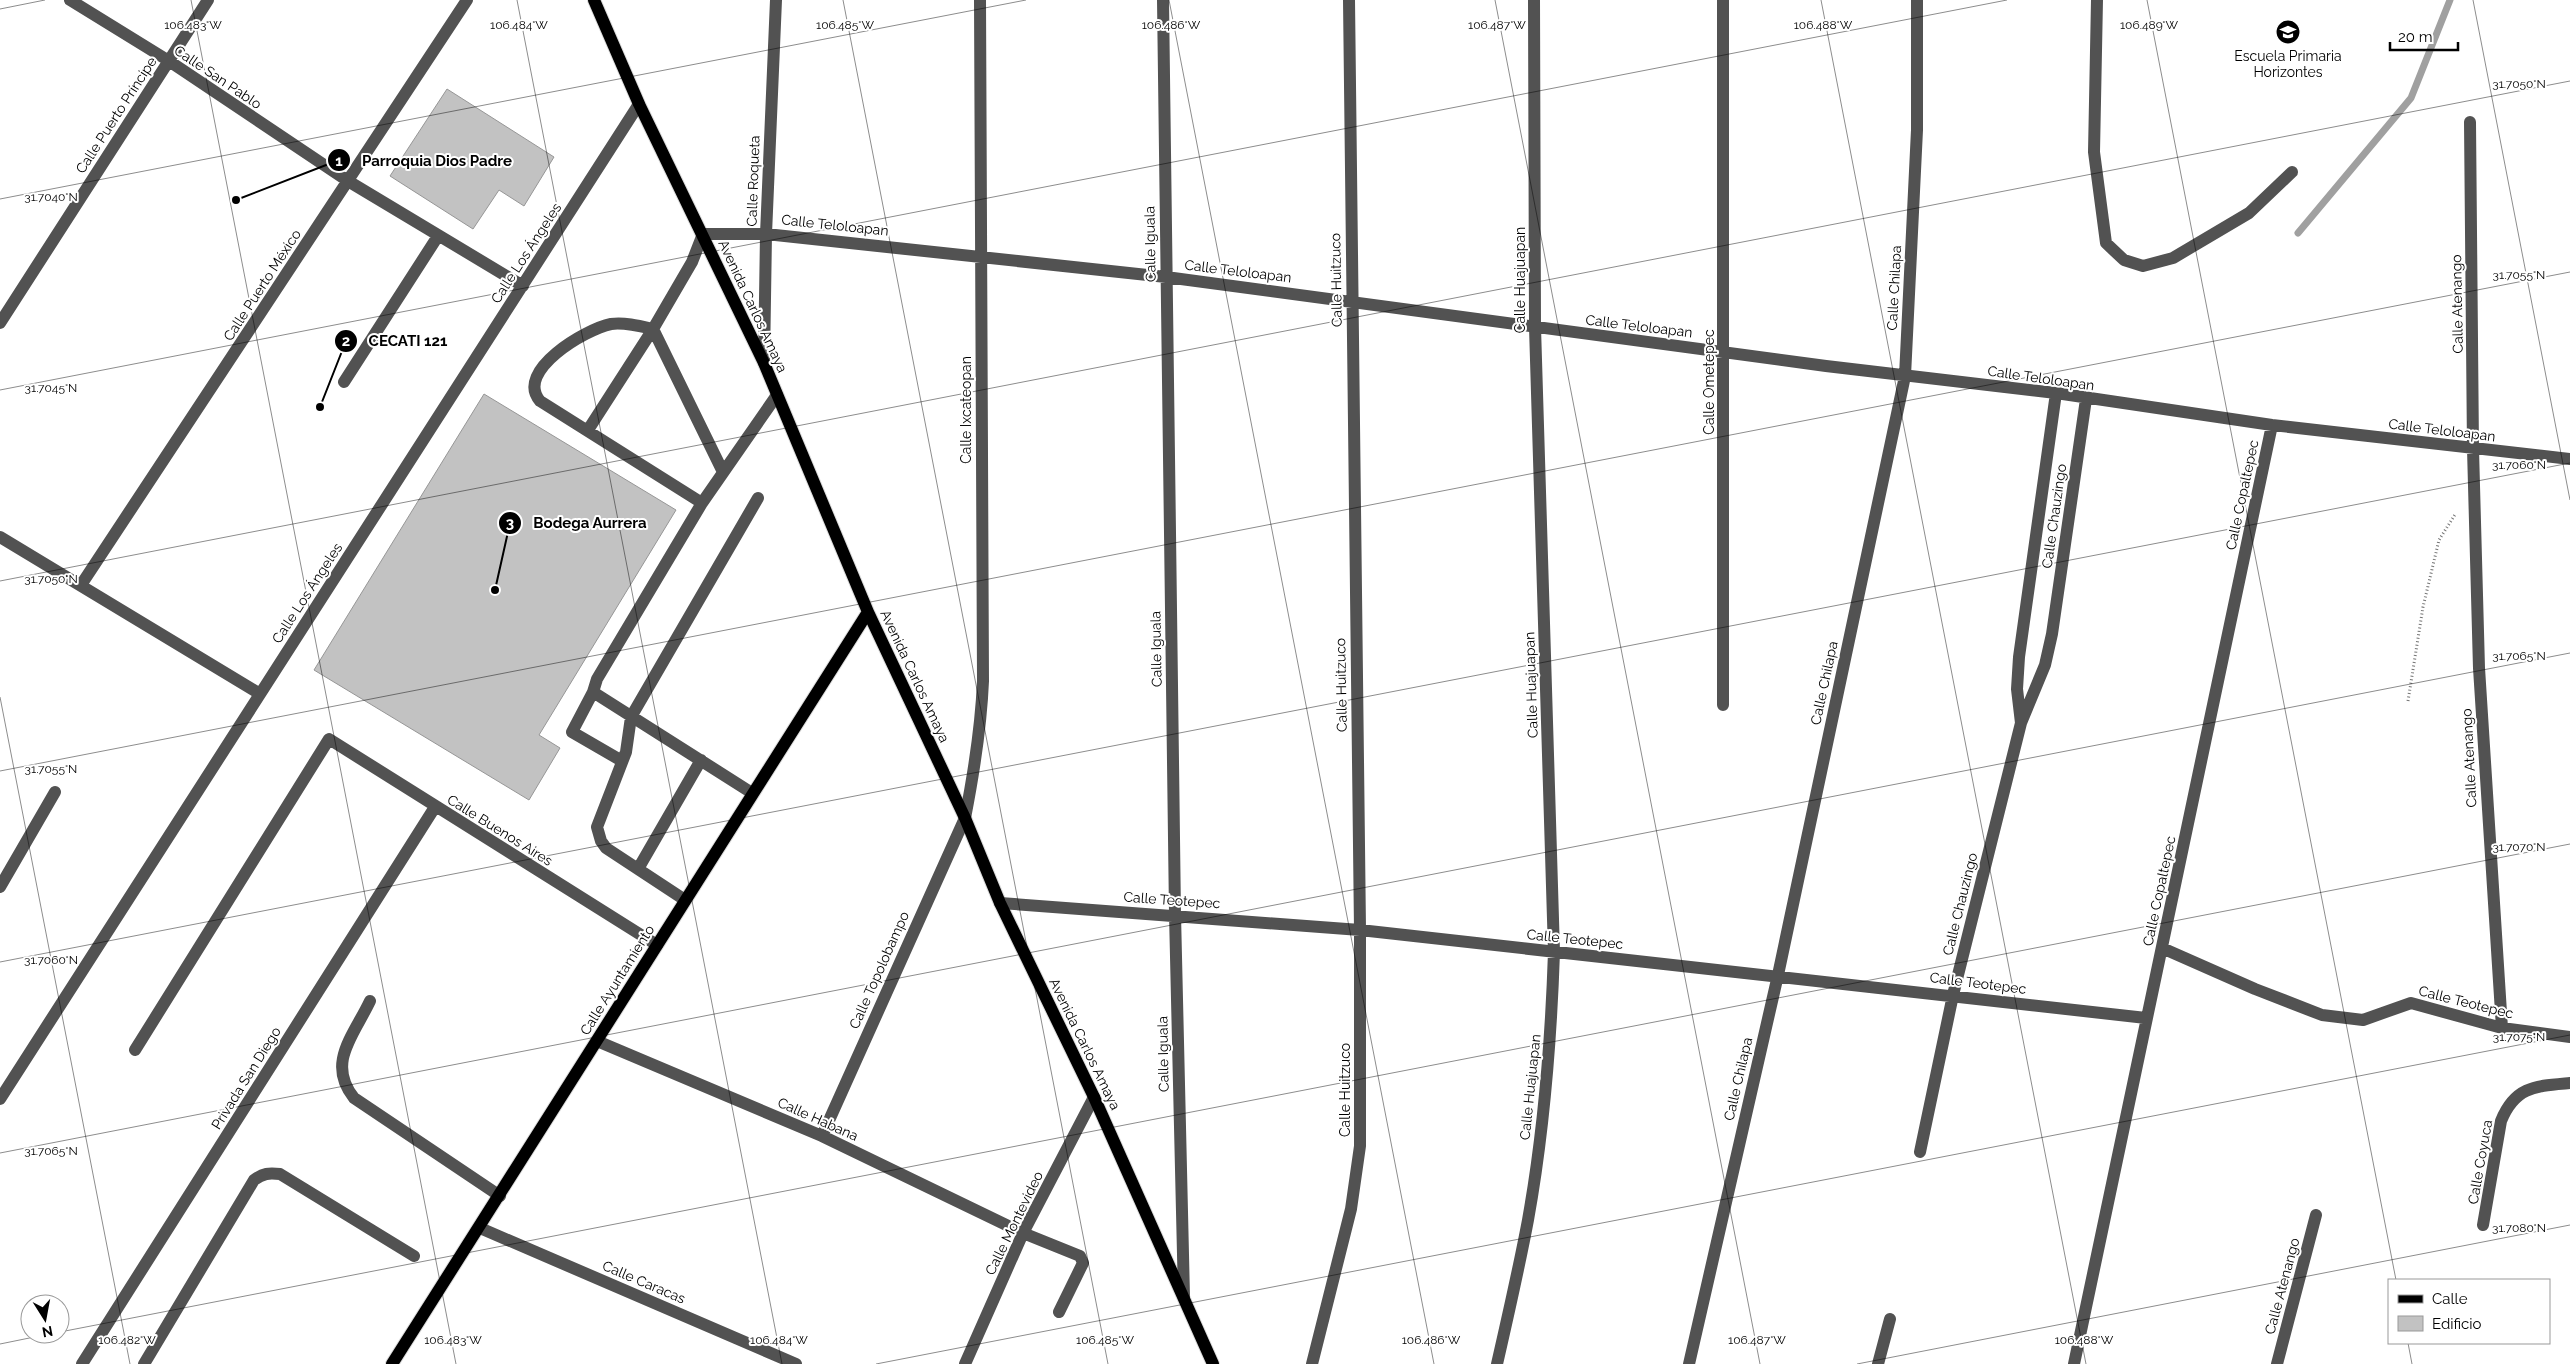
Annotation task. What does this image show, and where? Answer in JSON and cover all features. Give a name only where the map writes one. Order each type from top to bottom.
[{"type":"main road","name":"Avenida Carlos Amaya","points":[[596,2],[639,104],[764,363],[868,612],[965,818],[1000,903],[1094,1097],[1213,1364]]},
{"type":"main road","name":"Calle Ayuntamiento","points":[[392,1364],[480,1228],[752,793],[868,612]]},
{"type":"street","name":"Calle San Pablo","points":[[70,0],[169,61],[348,181],[523,286]]},
{"type":"street","name":"Calle Puerto Príncipe","points":[[0,323],[208,0]]},
{"type":"street","name":"Calle Puerto México","points":[[81,585],[467,0]]},
{"type":"street","name":"Calle Roqueta","points":[[764,363],[766,234],[776,0]]},
{"type":"street","name":"Calle Ixcateopan","points":[[965,818],[981,725],[982,681],[980,0]]},
{"type":"street","name":"Calle Iguala","points":[[1163,0],[1175,914],[1184,1298]]},
{"type":"street","name":"Calle Huitzuco","points":[[1312,1364],[1352,1209],[1360,1146],[1360,930],[1351,301],[1349,0]]},
{"type":"street","name":"Calle Huajuapan","points":[[1497,1364],[1528,1218],[1545,1098],[1552,1024],[1554,952],[1534,327],[1534,0]]},
{"type":"street","name":"Calle Ometepec","points":[[1723,705],[1724,0]]},
{"type":"street","name":"Calle Chilapa","points":[[1689,1364],[1778,975],[1905,376],[1917,130],[1917,0]]},
{"type":"street","points":[[2097,0],[2094,152],[2106,243],[2124,260],[2143,266],[2174,258],[2249,213],[2292,172]]},
{"type":"street","name":"Calle Los Ángeles","points":[[0,1099],[639,104]]},
{"type":"street","name":"Calle Atenango","points":[[2470,122],[2473,449],[2479,668],[2502,1028]]},
{"type":"street","name":"Calle Teloloapan","points":[[703,234],[766,234],[1166,277],[1905,376],[2056,394],[2272,425],[2570,459]]},
{"type":"street","points":[[588,430],[653,329],[692,262],[703,234]]},
{"type":"street","points":[[344,382],[438,236]]},
{"type":"street","points":[[653,329],[612,324],[594,329],[572,341],[551,358],[536,376],[535,394],[540,401],[702,503]]},
{"type":"street","points":[[653,329],[724,472]]},
{"type":"street","name":"Calle Chauzingo","points":[[2021,723],[2017,689],[2019,657],[2056,394]]},
{"type":"street","points":[[622,761],[572,732],[594,692],[597,679],[702,503],[777,395]]},
{"type":"street","name":"Calle Chauzingo","points":[[1920,1152],[1953,995],[2021,723],[2045,664],[2052,634],[2086,399]]},
{"type":"street","name":"Calle Copaltepec","points":[[2074,1364],[2272,425]]},
{"type":"street","points":[[685,900],[606,848],[598,834],[599,819],[626,752],[631,717],[758,498]]},
{"type":"street","points":[[0,537],[260,694]]},
{"type":"street","points":[[594,692],[752,793]]},
{"type":"street","name":"Calle Buenos Aires","points":[[135,1050],[329,739],[657,945]]},
{"type":"street","points":[[638,869],[701,760]]},
{"type":"street","points":[[0,887],[55,792]]},
{"type":"street","name":"Privada San Diego","points":[[82,1364],[435,807]]},
{"type":"street","name":"Calle Topolobampo","points":[[822,1136],[965,818]]},
{"type":"street","name":"Calle Teotepec","points":[[1000,903],[1175,914],[1360,930],[1778,975],[2146,1018]]},
{"type":"street","name":"Calle Teotepec","points":[[2162,948],[2255,990],[2322,1015],[2363,1020],[2411,1003],[2502,1028],[2570,1036]]},
{"type":"street","points":[[370,1001],[341,1060],[342,1076],[348,1091],[354,1098],[500,1196]]},
{"type":"street","name":"Calle Habana","points":[[597,1041],[822,1136],[1023,1233],[1082,1258],[1083,1263],[1059,1312]]},
{"type":"street","name":"Calle Coyuca","points":[[2483,1225],[2501,1121],[2507,1106],[2514,1097],[2530,1088],[2570,1082]]},
{"type":"street","name":"Calle Montevideo","points":[[965,1364],[1023,1233],[1094,1097]]},
{"type":"street","points":[[144,1364],[254,1180],[260,1175],[280,1174],[414,1256]]},
{"type":"street","name":"Calle Atenango","points":[[2277,1364],[2316,1215]]},
{"type":"street","name":"Calle Caracas","points":[[480,1228],[796,1364]]},
{"type":"street","points":[[1878,1364],[1890,1319]]},
{"type":"path","points":[[2408,702],[2423,607],[2439,540],[2474,486]]},
{"type":"building","points":[[447,89],[554,157],[524,206],[499,190],[473,229],[390,176]]},
{"type":"building","points":[[484,394],[676,510],[539,735],[560,748],[529,800],[314,670]]},
{"type":"waterway","points":[[2298,233],[2411,98],[2450,0]]},
{"type":"place","name":"Escuela Primaria Horizontes","points":[[2288,32]]},
{"type":"place","name":"Parroquia Dios Padre","points":[[236,200]]},
{"type":"place","name":"CECATI 121","points":[[320,407]]},
{"type":"place","name":"Bodega Aurrera","points":[[495,590]]}]
